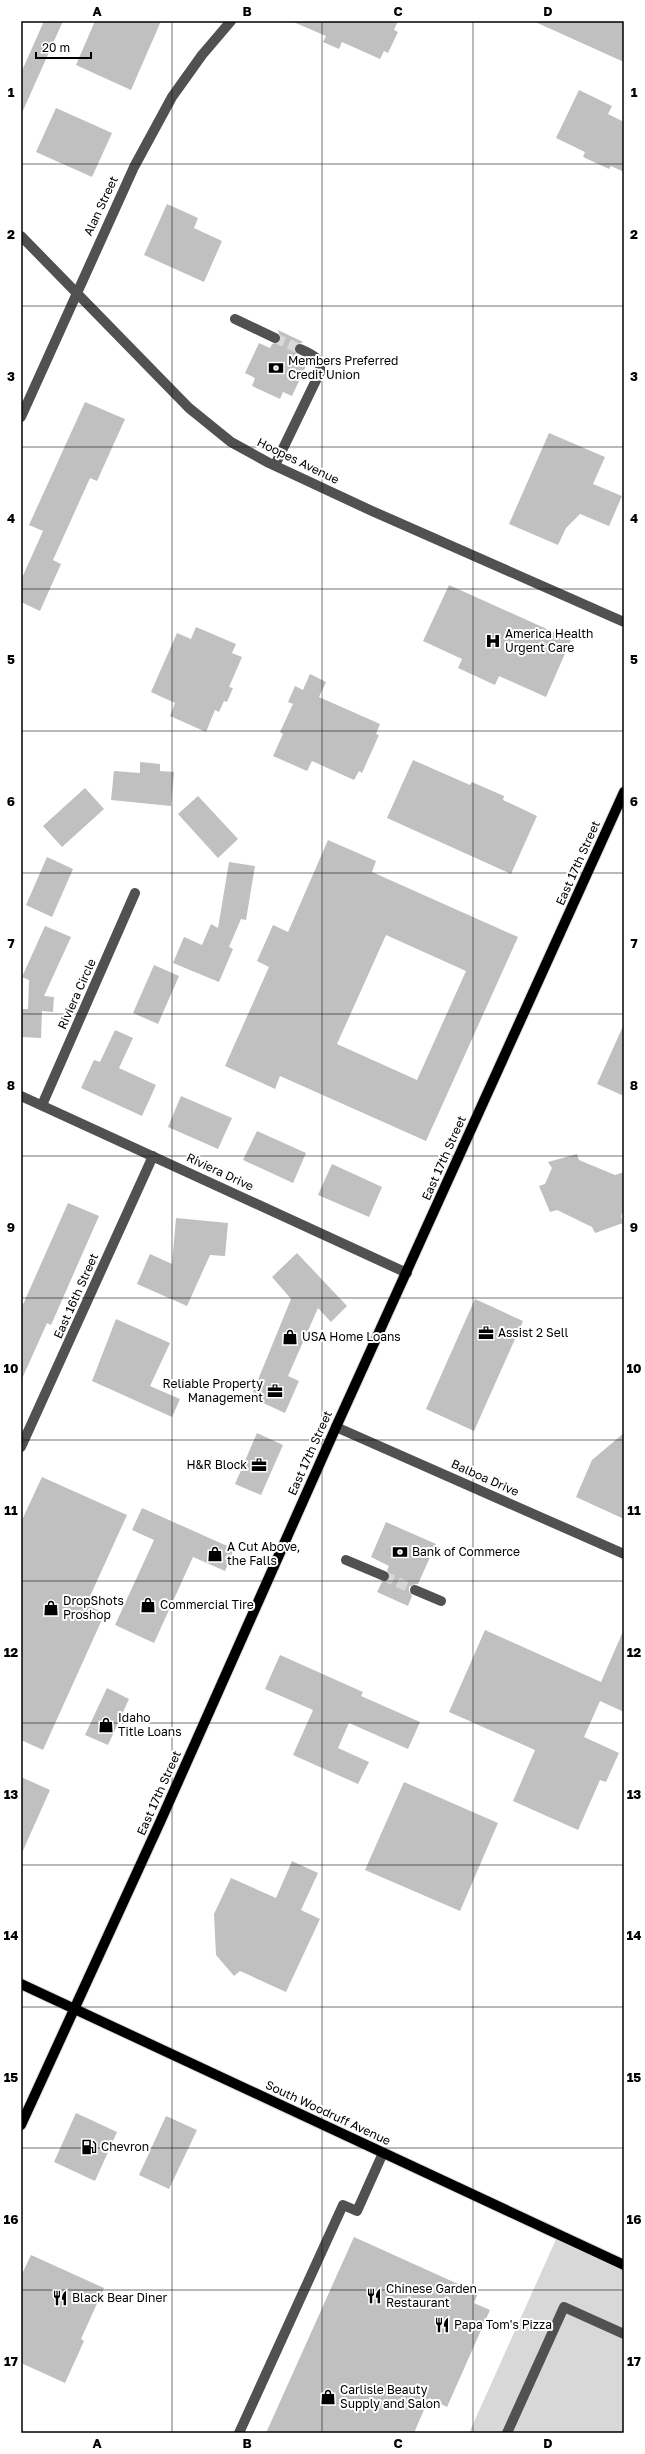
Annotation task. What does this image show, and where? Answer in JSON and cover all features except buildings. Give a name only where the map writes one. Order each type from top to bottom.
[{"type":"main road","name":"East 17th Street","points":[[21,2125],[161,1820],[336,1427],[624,792]]},
{"type":"main road","name":"South Woodruff Avenue","points":[[21,1984],[624,2265]]},
{"type":"street","name":"Alan Street","points":[[21,417],[134,167],[172,97],[202,54],[231,21]]},
{"type":"street","name":"Hoopes Avenue","points":[[21,236],[189,408],[231,442],[275,465],[372,511],[624,622]]},
{"type":"street","points":[[235,319],[275,338]]},
{"type":"street","points":[[275,465],[320,372],[321,365],[318,360],[300,349]]},
{"type":"street","name":"Riviera Circle","points":[[42,1104],[135,893]]},
{"type":"street","name":"Riviera Drive","points":[[21,1096],[42,1104],[407,1273]]},
{"type":"street","name":"East 16th Street","points":[[21,1447],[153,1156]]},
{"type":"street","name":"Balboa Drive","points":[[336,1427],[624,1554]]},
{"type":"street","points":[[346,1560],[384,1576]]},
{"type":"street","points":[[415,1590],[441,1601]]},
{"type":"street","points":[[239,2433],[343,2205],[357,2211],[383,2153]]},
{"type":"street","points":[[507,2433],[564,2307],[624,2334]]},
{"type":"shaded area","points":[[558,2235],[624,2266],[624,2433],[469,2433]]},
{"type":"tunnel","points":[[275,338],[300,349]]},
{"type":"tunnel","points":[[384,1576],[415,1590]]},
{"type":"place","name":"Members Preferred Credit Union","points":[[276,368]]},
{"type":"place","name":"America Health Urgent Care","points":[[493,641]]},
{"type":"place","name":"Assist 2 Sell","points":[[486,1333]]},
{"type":"place","name":"USA Home Loans","points":[[290,1337]]},
{"type":"place","name":"Reliable Property Management","points":[[275,1391]]},
{"type":"place","name":"H&R Block","points":[[259,1465]]},
{"type":"place","name":"Bank of Commerce","points":[[400,1552]]},
{"type":"place","name":"A Cut Above, the Falls","points":[[215,1554]]},
{"type":"place","name":"Commercial Tire","points":[[148,1605]]},
{"type":"place","name":"DropShots Proshop","points":[[51,1608]]},
{"type":"place","name":"Idaho Title Loans","points":[[106,1725]]},
{"type":"place","name":"Chevron","points":[[89,2147]]},
{"type":"place","name":"Chinese Garden Restaurant","points":[[374,2296]]},
{"type":"place","name":"Black Bear Diner","points":[[60,2298]]},
{"type":"place","name":"Papa Tom's Pizza","points":[[442,2325]]},
{"type":"place","name":"Carlisle Beauty Supply and Salon","points":[[328,2397]]}]
